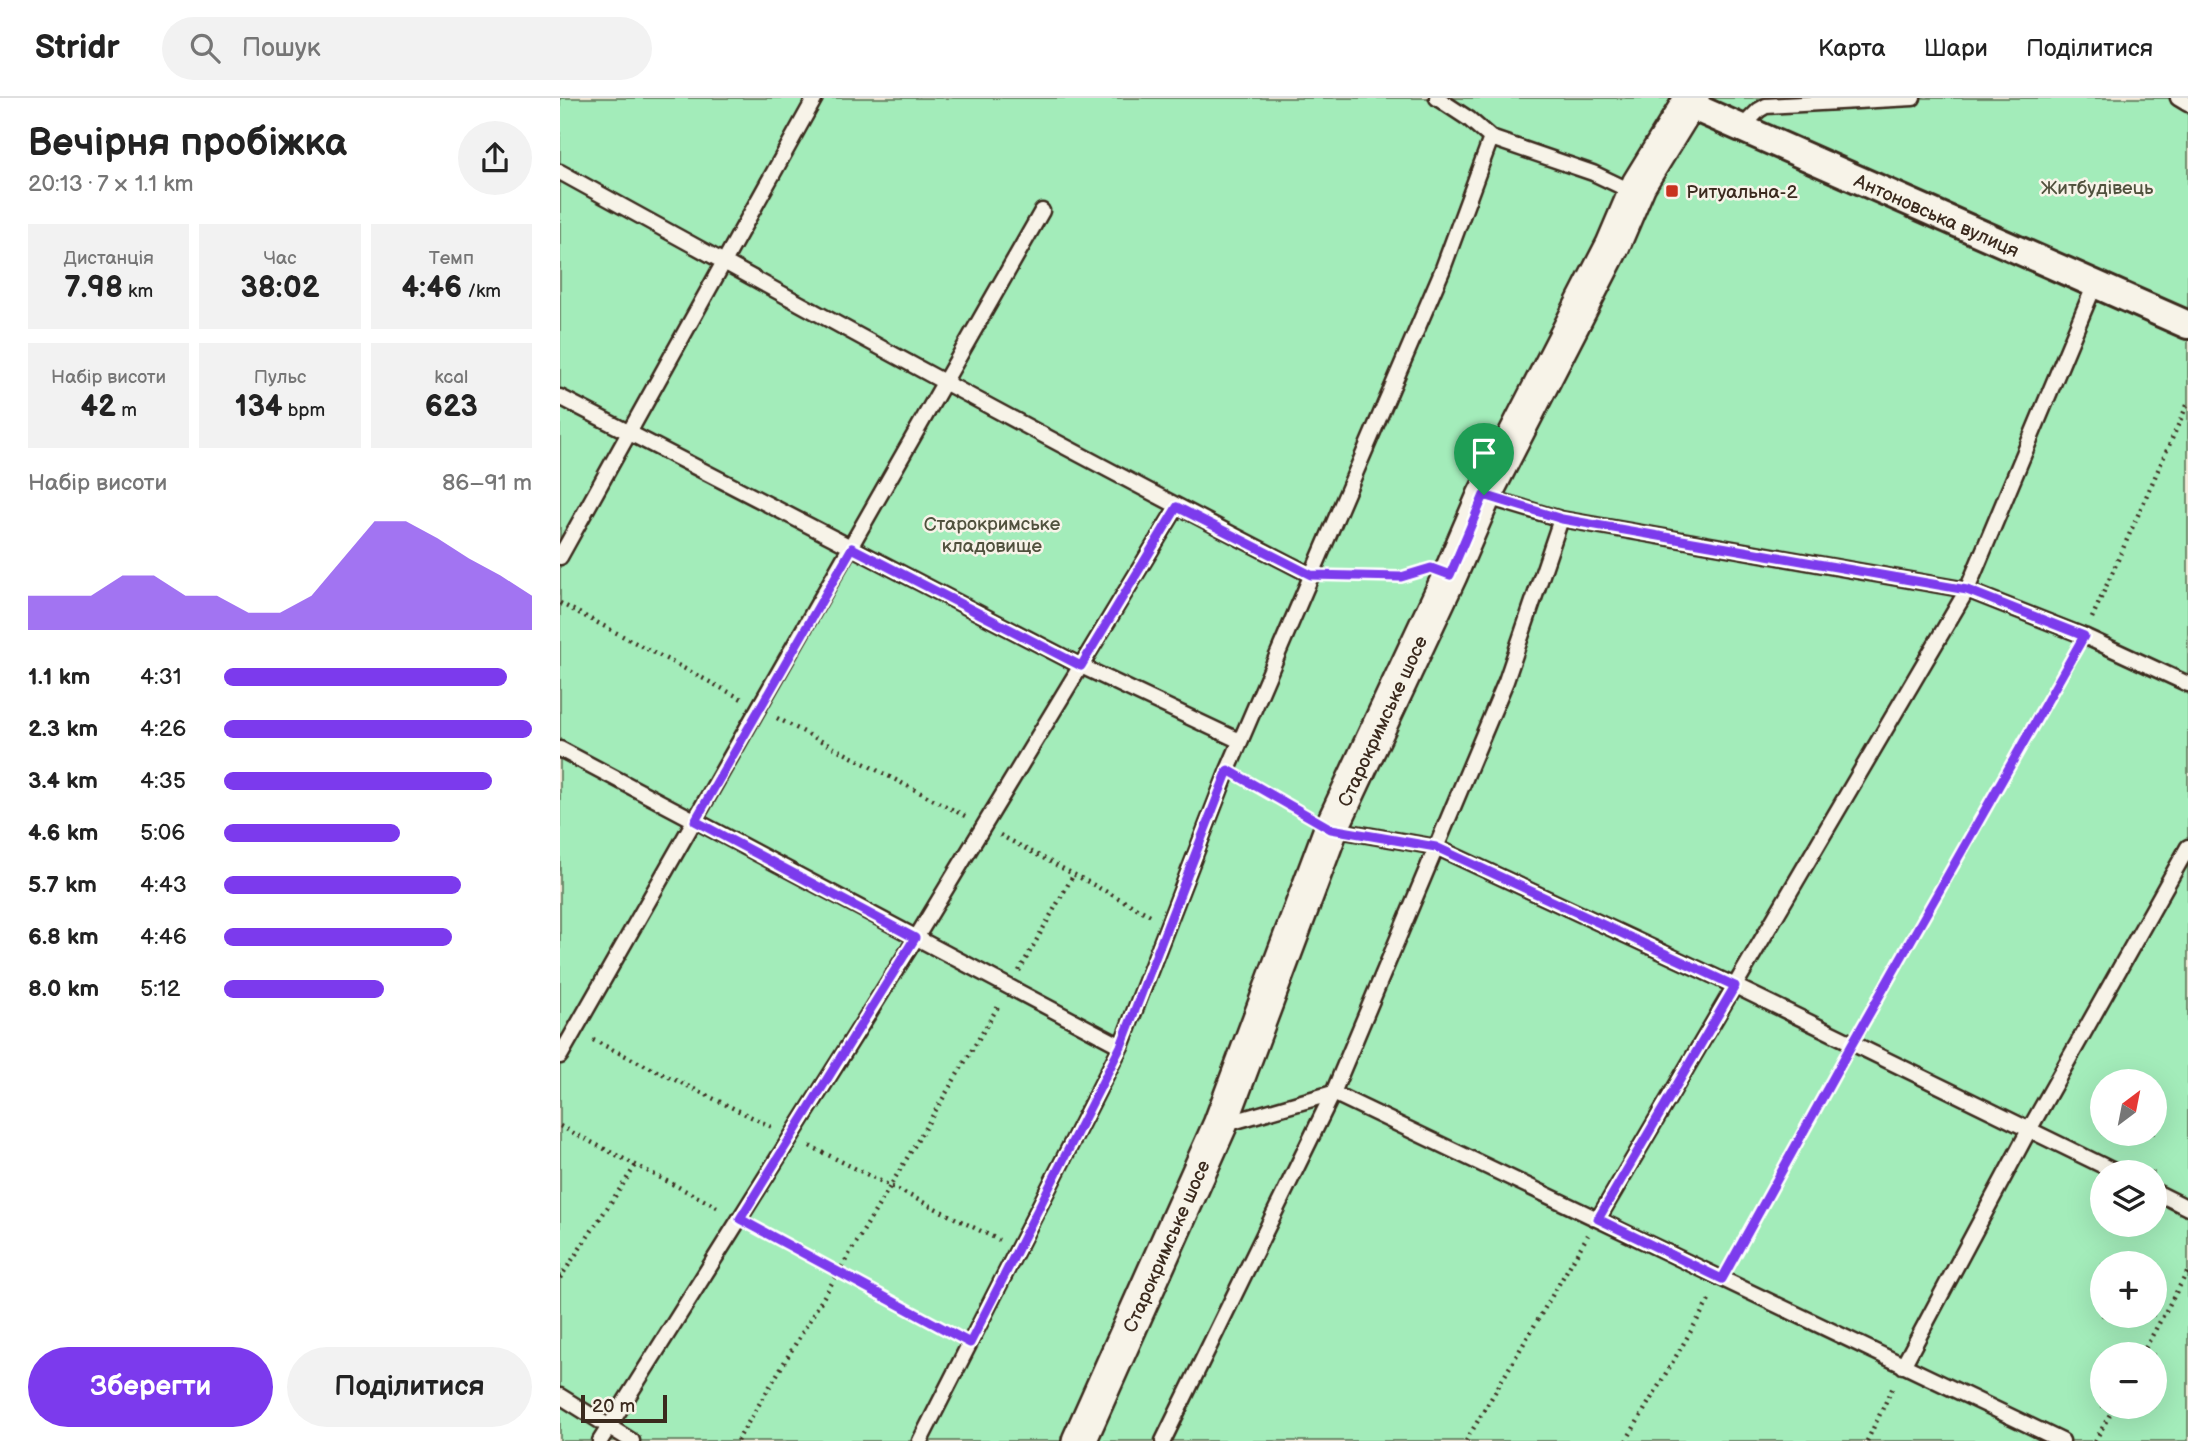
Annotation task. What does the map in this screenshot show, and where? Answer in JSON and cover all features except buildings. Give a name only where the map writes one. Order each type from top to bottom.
[{"type":"street","name":"Антоновська вулиця","points":[[1689,101],[1741,128],[2188,325]]},
{"type":"street","name":"Старокримське шосе","points":[[1079,1441],[1220,1125],[1331,829],[1450,575],[1484,495],[1612,244],[1651,161],[1689,101]]},
{"type":"lane","points":[[560,558],[815,98]]},
{"type":"lane","points":[[1437,98],[1469,119],[1491,138],[1593,173],[1635,193]]},
{"type":"lane","points":[[1741,128],[1766,106],[1913,98]]},
{"type":"lane","points":[[2178,98],[2188,104]]},
{"type":"lane","points":[[920,1441],[1121,1046],[1228,770],[1442,271],[1491,138]]},
{"type":"lane","points":[[560,172],[1177,507],[1311,575]]},
{"type":"lane","points":[[560,1056],[1042,211]]},
{"type":"lane","points":[[1598,1219],[1967,590],[2095,284]]},
{"type":"lane","points":[[560,397],[1081,666],[1240,741]]},
{"type":"lane","points":[[1484,495],[1562,519],[1967,590],[2084,636],[2188,684]]},
{"type":"lane","points":[[600,1441],[915,938],[1177,507]]},
{"type":"lane","points":[[1163,1441],[1333,1093],[1506,681],[1562,519]]},
{"type":"lane","points":[[560,749],[1121,1046]]},
{"type":"lane","points":[[1331,829],[1436,847],[1735,986],[2091,1160]]},
{"type":"lane","points":[[1903,1366],[2029,1130],[2188,847]]},
{"type":"lane","points":[[1220,1125],[1333,1093],[2062,1441]]},
{"type":"lane","points":[[2167,1198],[2188,1208]]},
{"type":"lane","points":[[560,1396],[632,1441]]},
{"type":"path","points":[[1626,1441],[1722,1279],[2084,636],[2188,403]]},
{"type":"path","points":[[1311,575],[1401,577],[1431,568],[1450,575]]},
{"type":"path","points":[[560,603],[1169,925]]},
{"type":"path","points":[[1228,770],[1331,829]]},
{"type":"path","points":[[737,1441],[1074,874]]},
{"type":"path","points":[[560,1126],[970,1343]]},
{"type":"path","points":[[560,1278],[636,1165]]},
{"type":"path","points":[[1466,1441],[1598,1219]]},
{"type":"path","points":[[2149,1342],[2188,1271]]},
{"type":"path","points":[[1867,1441],[1903,1366]]},
{"type":"path","points":[[2095,1441],[2107,1419]]},
{"type":"green space","points":[[560,98],[2188,98],[2188,1441],[560,1441]]},
{"type":"place","name":"Ритуальна-2","points":[[1672,191]]},
{"type":"route","points":[[1484,495],[1562,519],[1967,590],[2084,636],[1722,1279],[1598,1219],[1735,986],[1436,847],[1331,829],[1228,770],[1121,1046],[970,1343],[740,1219],[915,938],[695,821],[852,548],[1081,666],[1177,507],[1311,575],[1401,577],[1431,568],[1450,575],[1484,495]]},
{"type":"park label","name":"Житбудівець","points":[[2097,187]]},
{"type":"park label","name":"Старокримське кладовище","points":[[992,534]]}]
